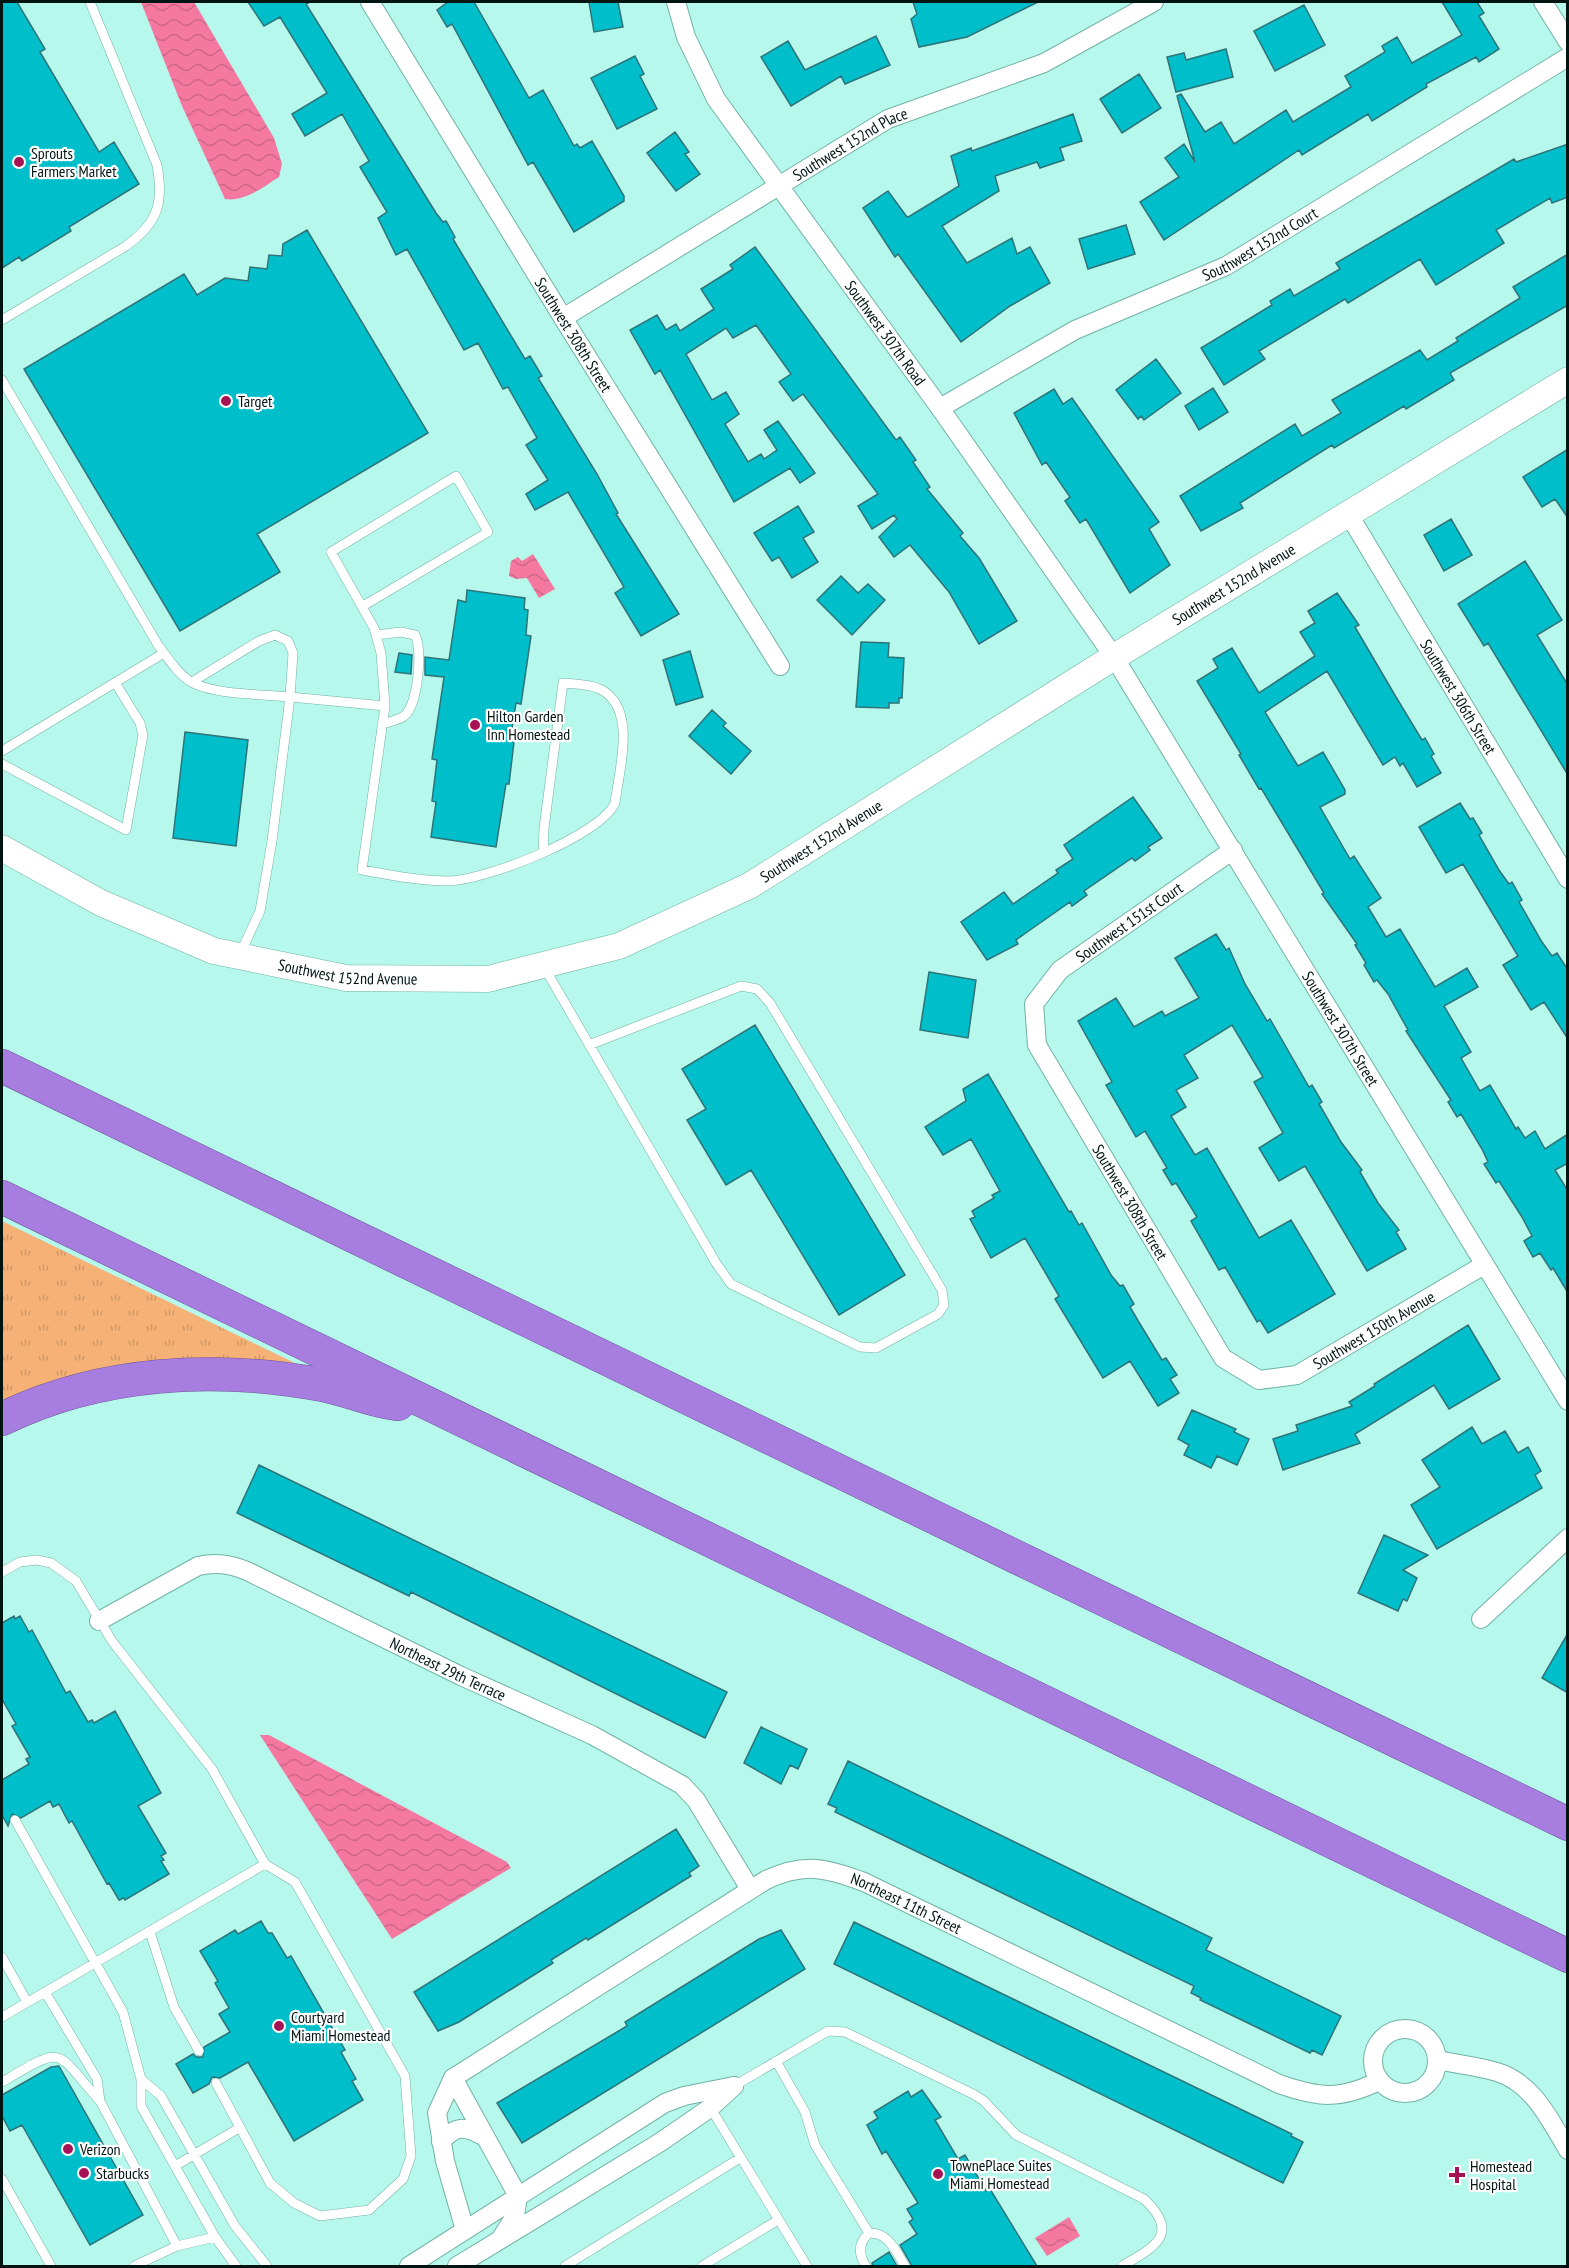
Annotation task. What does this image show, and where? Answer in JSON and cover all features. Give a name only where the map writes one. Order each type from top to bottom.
[{"type":"highway","points":[[2,1066],[1568,1824]]},
{"type":"highway","points":[[2,1197],[1568,1956]]},
{"type":"highway","points":[[2,1419],[21,1409],[98,1385],[172,1375],[254,1374],[325,1385],[389,1403],[438,1408]]},
{"type":"street","name":"Southwest 308th Street","points":[[370,2],[563,318],[780,666]]},
{"type":"street","name":"Southwest 307th Road","points":[[676,2],[686,37],[716,99],[940,408],[1113,657]]},
{"type":"street","name":"Southwest 152nd Place","points":[[563,318],[888,119],[1044,63],[1154,2]]},
{"type":"street","points":[[1543,2],[1568,42]]},
{"type":"street","name":"Southwest 152nd Court","points":[[940,408],[1075,330],[1226,266],[1568,57]]},
{"type":"street","name":"Southwest 152nd Avenue","points":[[2,848],[101,903],[214,951],[346,978],[488,979],[619,946],[749,886],[1113,657],[1568,380]]},
{"type":"street","name":"Southwest 306th Street","points":[[1349,515],[1568,879]]},
{"type":"street","name":"Southwest 307th Street","points":[[1113,657],[1568,1401]]},
{"type":"street","name":"Southwest 151st Court","points":[[1034,1004],[1060,969],[1233,850]]},
{"type":"street","name":"Southwest 308th Street","points":[[1034,1004],[1036,1045],[1222,1358],[1259,1380]]},
{"type":"street","name":"Southwest 150th Avenue","points":[[1259,1380],[1296,1375],[1484,1265]]},
{"type":"street","points":[[1481,1619],[1568,1538]]},
{"type":"street","name":"Northeast 29th Terrace","points":[[99,1621],[198,1566],[222,1564],[247,1571],[461,1676],[592,1735],[674,1780],[696,1800],[750,1889]]},
{"type":"street","name":"Northeast 11th Street","points":[[453,2078],[750,1889],[793,1870],[819,1868],[864,1882],[1279,2084],[1320,2096],[1360,2090],[1379,2081]]},
{"type":"street","points":[[1397,2029],[1418,2031],[1426,2037],[1433,2045],[1437,2060],[1434,2076],[1418,2091],[1397,2092],[1379,2081],[1372,2060],[1374,2050],[1380,2040],[1397,2029]]},
{"type":"street","points":[[1437,2060],[1496,2072],[1515,2080],[1534,2098],[1568,2150]]},
{"type":"street","points":[[453,2078],[518,2196],[515,2216],[498,2243]]},
{"type":"street","points":[[453,2078],[437,2113],[441,2142],[465,2230]]},
{"type":"street","points":[[457,2266],[498,2243],[706,2100],[734,2086]]},
{"type":"street","points":[[409,2266],[664,2103],[706,2100]]},
{"type":"street","points":[[441,2142],[458,2127],[470,2129],[483,2136]]},
{"type":"lane","points":[[2,321],[126,246],[145,232],[154,218],[161,189],[157,165],[90,2]]},
{"type":"lane","points":[[2,380],[164,653],[192,682],[210,688],[385,706]]},
{"type":"lane","points":[[363,606],[488,532],[456,476],[331,552],[363,606],[381,653],[385,706],[362,870],[431,879],[460,880],[495,871],[543,851],[600,822],[611,812],[615,803],[623,724],[619,709],[610,697],[592,686],[562,683],[543,851]]},
{"type":"lane","points":[[376,635],[410,632],[415,635],[420,650],[412,706],[404,717],[382,724]]},
{"type":"lane","points":[[192,682],[259,641],[275,635],[288,641],[293,652],[290,697],[272,841],[260,910],[239,956]]},
{"type":"lane","points":[[2,751],[164,653]]},
{"type":"lane","points":[[2,764],[126,830],[143,735],[140,723],[116,684]]},
{"type":"lane","points":[[543,965],[589,1045],[716,1263],[732,1284],[860,1347],[876,1348],[938,1314],[944,1305],[942,1290],[770,1004],[757,989],[741,986],[589,1045]]},
{"type":"lane","points":[[2,1572],[20,1562],[37,1560],[51,1563],[76,1581],[99,1621],[126,1659],[212,1768],[265,1864],[295,1882],[405,2076],[411,2156],[403,2179],[369,2210],[320,2216],[294,2203],[270,2183],[216,2083]]},
{"type":"lane","points":[[15,1820],[93,1963],[123,2012],[141,2079],[141,2106],[215,2237],[236,2266]]},
{"type":"lane","points":[[2,2017],[265,1864]]},
{"type":"lane","points":[[150,1932],[174,2007],[199,2050]]},
{"type":"lane","points":[[2,1958],[27,2002]]},
{"type":"lane","points":[[45,1992],[97,2079],[100,2101]]},
{"type":"lane","points":[[734,2086],[828,2031],[837,2030],[973,2094],[984,2101],[1016,2135],[1144,2199],[1157,2212],[1163,2223],[1162,2235],[1155,2246],[1122,2266]]},
{"type":"lane","points":[[2,2082],[50,2055],[60,2056],[72,2066],[100,2101],[177,2246]]},
{"type":"lane","points":[[776,2061],[805,2112],[815,2145],[869,2233]]},
{"type":"lane","points":[[141,2079],[161,2097],[235,2226],[267,2266]]},
{"type":"lane","points":[[706,2100],[807,2266]]},
{"type":"lane","points":[[175,2166],[239,2128]]},
{"type":"lane","points":[[565,2266],[740,2157]]},
{"type":"lane","points":[[2,2179],[51,2266]]},
{"type":"lane","points":[[702,2266],[718,2262],[778,2220]]},
{"type":"lane","points":[[866,2266],[860,2248],[869,2233]]},
{"type":"lane","points":[[869,2233],[879,2233],[888,2240],[906,2266]]},
{"type":"lane","points":[[134,2266],[177,2246],[215,2237]]},
{"type":"green space","points":[[2,1221],[299,1365],[2,1406]]},
{"type":"water","points":[[141,2],[194,2],[274,138],[282,164],[279,177],[247,196],[225,199],[182,106]]},
{"type":"water","points":[[533,554],[555,589],[539,598],[527,578],[516,579],[509,576],[511,561],[518,557],[522,561]]},
{"type":"water","points":[[260,1735],[269,1735],[507,1862],[511,1868],[392,1939]]},
{"type":"water","points":[[1069,2217],[1080,2236],[1047,2256],[1035,2238]]},
{"type":"building","points":[[2,2],[17,2],[45,49],[40,52],[99,152],[114,142],[139,184],[69,227],[71,231],[22,261],[19,257],[2,268]]},
{"type":"building","points":[[248,2],[310,2],[306,4],[436,213],[443,222],[446,221],[455,237],[453,239],[525,359],[530,356],[542,376],[538,378],[597,474],[618,513],[616,514],[679,614],[641,636],[615,593],[624,587],[568,492],[535,510],[526,494],[548,480],[526,445],[537,438],[508,387],[503,389],[478,343],[464,350],[407,249],[396,255],[378,218],[387,212],[360,167],[369,161],[342,114],[305,136],[292,114],[327,93],[280,17],[264,26]]},
{"type":"building","points":[[448,2],[474,2],[529,98],[543,90],[574,146],[577,144],[580,148],[592,141],[624,196],[624,201],[574,232],[533,162],[528,165],[452,24],[447,27],[437,10]]},
{"type":"building","points":[[589,2],[618,2],[623,27],[594,32]]},
{"type":"building","points":[[913,2],[1038,2],[967,37],[919,47],[911,19],[917,14]]},
{"type":"building","points":[[1442,2],[1477,2],[1484,13],[1479,16],[1499,49],[1479,62],[1476,57],[1426,84],[1427,87],[1372,121],[1368,114],[1302,155],[1299,150],[1164,240],[1140,202],[1179,177],[1165,158],[1184,144],[1195,162],[1177,96],[1181,94],[1205,132],[1221,122],[1234,144],[1286,110],[1293,122],[1351,87],[1345,76],[1385,52],[1382,46],[1397,37],[1412,63],[1462,35]]},
{"type":"building","points":[[1304,5],[1325,45],[1275,71],[1254,31]]},
{"type":"building","points":[[876,36],[890,65],[845,84],[841,76],[791,106],[761,57],[788,41],[805,70]]},
{"type":"building","points":[[1226,49],[1233,77],[1176,92],[1167,57],[1184,53],[1186,60]]},
{"type":"building","points":[[635,56],[644,74],[640,76],[657,109],[617,129],[591,78]]},
{"type":"building","points":[[1139,74],[1161,108],[1122,133],[1100,99]]},
{"type":"building","points":[[1073,114],[1082,141],[1060,148],[1064,160],[1040,168],[1037,162],[995,176],[999,191],[942,226],[967,263],[1012,238],[1017,254],[1030,247],[1050,283],[1010,306],[961,342],[898,254],[895,257],[863,208],[888,191],[907,217],[910,216],[959,186],[951,156],[971,148],[972,151]]},
{"type":"building","points":[[675,132],[689,152],[685,154],[700,174],[676,191],[647,153]]},
{"type":"building","points":[[1568,144],[1568,197],[1552,203],[1550,198],[1496,230],[1504,243],[1436,285],[1420,259],[1348,303],[1345,299],[1259,351],[1265,359],[1224,385],[1201,348],[1272,305],[1270,301],[1290,289],[1294,296],[1340,269],[1336,263],[1514,159],[1516,162]]},
{"type":"building","points":[[1126,225],[1135,254],[1088,269],[1079,239]]},
{"type":"building","name":"Target","points":[[307,230],[428,433],[257,534],[280,572],[180,631],[24,369],[184,274],[197,295],[225,278],[248,281],[250,267],[267,269],[269,255],[282,256],[283,244]]},
{"type":"building","points":[[755,247],[896,440],[900,437],[916,460],[913,462],[930,487],[927,489],[963,533],[960,536],[979,558],[1017,621],[979,644],[949,592],[910,545],[894,557],[879,537],[897,519],[894,515],[872,529],[858,506],[878,494],[803,394],[793,401],[779,382],[791,374],[756,325],[733,338],[726,328],[686,354],[712,400],[726,392],[739,414],[725,424],[748,462],[761,454],[764,459],[777,450],[764,430],[778,421],[815,473],[800,483],[790,468],[734,502],[660,370],[655,374],[630,330],[657,315],[666,330],[676,324],[680,331],[714,309],[701,289],[733,269],[730,265]]},
{"type":"building","points":[[1568,254],[1568,305],[1450,373],[1454,380],[1406,409],[1404,406],[1334,448],[1332,445],[1240,503],[1243,508],[1201,531],[1180,496],[1295,424],[1302,436],[1341,413],[1332,400],[1420,350],[1427,360],[1458,341],[1456,338],[1520,298],[1513,287]]},
{"type":"building","points":[[1156,359],[1181,393],[1144,420],[1141,416],[1138,419],[1116,390]]},
{"type":"building","points":[[1213,388],[1228,412],[1199,430],[1185,406]]},
{"type":"building","points":[[1054,389],[1063,404],[1072,398],[1159,522],[1149,529],[1170,565],[1130,593],[1086,519],[1080,523],[1065,501],[1070,497],[1046,462],[1042,465],[1014,413]]},
{"type":"building","points":[[1568,449],[1568,518],[1555,499],[1542,507],[1523,477]]},
{"type":"building","points":[[798,506],[814,532],[803,538],[818,562],[792,578],[779,557],[772,561],[754,533]]},
{"type":"building","points":[[1451,519],[1472,555],[1444,571],[1424,535]]},
{"type":"building","points":[[1525,561],[1562,620],[1537,635],[1568,685],[1568,775],[1488,643],[1484,646],[1458,604]]},
{"type":"building","points":[[841,576],[858,593],[868,584],[885,600],[852,635],[817,600]]},
{"type":"building","name":"Hilton Garden Inn Homestead","points":[[467,590],[525,598],[524,609],[528,610],[526,635],[531,636],[521,704],[516,703],[510,741],[514,742],[509,784],[506,784],[496,847],[431,837],[436,802],[432,801],[437,760],[432,759],[444,677],[425,675],[425,657],[449,660],[458,600],[466,602]]},
{"type":"building","points":[[1337,593],[1359,625],[1355,627],[1422,740],[1425,738],[1434,754],[1431,756],[1441,773],[1417,787],[1403,763],[1400,766],[1395,757],[1383,765],[1327,671],[1265,712],[1298,766],[1323,752],[1345,790],[1345,794],[1320,807],[1350,859],[1354,856],[1381,898],[1368,907],[1386,937],[1400,929],[1435,987],[1467,968],[1478,987],[1444,1006],[1471,1052],[1461,1058],[1480,1091],[1490,1085],[1516,1129],[1518,1127],[1525,1138],[1535,1131],[1545,1149],[1568,1134],[1568,1163],[1555,1170],[1568,1191],[1568,1293],[1553,1268],[1551,1270],[1540,1253],[1533,1257],[1524,1241],[1532,1236],[1522,1217],[1499,1181],[1496,1183],[1484,1164],[1488,1162],[1482,1149],[1461,1114],[1457,1117],[1448,1102],[1451,1100],[1406,1031],[1408,1030],[1388,994],[1377,980],[1374,982],[1355,945],[1357,944],[1322,894],[1324,893],[1261,788],[1259,789],[1239,755],[1241,754],[1197,681],[1218,668],[1213,659],[1232,648],[1259,693],[1315,656],[1300,632],[1315,623],[1308,611]]},
{"type":"building","points":[[861,642],[889,643],[888,657],[904,658],[902,698],[899,698],[899,703],[889,703],[889,708],[856,707]]},
{"type":"building","points":[[690,651],[703,697],[676,705],[663,660]]},
{"type":"building","points":[[399,653],[412,655],[411,674],[395,672]]},
{"type":"building","points":[[712,710],[726,723],[723,726],[751,751],[731,774],[689,736]]},
{"type":"building","points":[[185,732],[248,740],[236,846],[173,838]]},
{"type":"building","points":[[1133,797],[1162,838],[1148,847],[1150,850],[1135,861],[1132,858],[1084,891],[1087,895],[1072,906],[1070,902],[1016,940],[1018,944],[987,960],[961,922],[1004,892],[1013,904],[1058,873],[1056,870],[1073,859],[1064,845]]},
{"type":"building","points":[[1460,803],[1482,833],[1479,835],[1499,870],[1509,884],[1512,882],[1522,900],[1519,902],[1542,942],[1552,956],[1557,953],[1568,970],[1568,1039],[1544,1002],[1531,1010],[1503,965],[1518,956],[1463,864],[1446,873],[1419,827]]},
{"type":"building","points":[[1216,934],[1226,950],[1229,948],[1245,984],[1267,1021],[1270,1019],[1309,1087],[1312,1085],[1322,1102],[1319,1104],[1341,1142],[1362,1170],[1360,1172],[1378,1203],[1399,1230],[1396,1232],[1406,1249],[1367,1271],[1305,1166],[1279,1181],[1259,1148],[1283,1133],[1254,1082],[1263,1077],[1232,1025],[1184,1055],[1198,1078],[1176,1090],[1186,1107],[1171,1116],[1195,1155],[1207,1148],[1259,1238],[1291,1220],[1335,1294],[1268,1333],[1260,1320],[1257,1322],[1225,1267],[1219,1270],[1191,1221],[1197,1217],[1176,1183],[1172,1185],[1163,1170],[1167,1168],[1145,1131],[1136,1137],[1106,1085],[1112,1082],[1078,1021],[1116,998],[1134,1027],[1162,1011],[1165,1016],[1199,998],[1175,958]]},
{"type":"building","points":[[929,972],[976,980],[968,1038],[920,1030]]},
{"type":"building","points":[[755,1025],[905,1275],[839,1315],[751,1170],[726,1185],[687,1120],[706,1109],[682,1069]]},
{"type":"building","points":[[988,1074],[1069,1212],[1071,1211],[1079,1225],[1082,1223],[1111,1275],[1120,1286],[1123,1285],[1134,1304],[1130,1307],[1162,1360],[1166,1358],[1177,1375],[1170,1379],[1179,1393],[1158,1406],[1130,1361],[1103,1378],[1055,1299],[1059,1296],[1025,1238],[991,1258],[970,1219],[975,1217],[972,1211],[994,1198],[992,1195],[1000,1191],[971,1139],[943,1155],[925,1127],[966,1101],[963,1089]]},
{"type":"building","points":[[1468,1325],[1500,1379],[1449,1409],[1434,1385],[1355,1434],[1360,1443],[1283,1470],[1273,1439],[1298,1431],[1296,1425],[1352,1406],[1349,1402],[1375,1386],[1374,1384]]},
{"type":"building","points":[[1192,1410],[1236,1429],[1234,1432],[1249,1439],[1237,1465],[1217,1456],[1211,1468],[1184,1455],[1189,1445],[1178,1439]]},
{"type":"building","points":[[1472,1427],[1482,1444],[1505,1431],[1518,1453],[1528,1447],[1541,1471],[1535,1475],[1542,1488],[1437,1549],[1411,1505],[1440,1487],[1422,1460]]},
{"type":"building","points":[[259,1465],[727,1692],[705,1738],[411,1592],[409,1596],[237,1513]]},
{"type":"building","points":[[1384,1535],[1428,1555],[1403,1570],[1417,1578],[1407,1601],[1403,1599],[1398,1611],[1358,1593]]},
{"type":"building","points":[[14,1616],[15,1619],[20,1616],[29,1632],[32,1630],[66,1693],[70,1691],[88,1722],[92,1720],[94,1723],[115,1711],[161,1793],[138,1806],[166,1853],[161,1856],[164,1860],[161,1861],[169,1874],[125,1900],[124,1898],[119,1900],[109,1883],[107,1884],[72,1821],[69,1823],[59,1804],[53,1807],[50,1801],[21,1818],[12,1814],[8,1826],[2,1815],[2,1780],[29,1764],[26,1759],[30,1757],[12,1726],[16,1724],[2,1699],[2,1623]]},
{"type":"building","points":[[1568,1633],[1568,1693],[1542,1678]]},
{"type":"building","points":[[761,1727],[807,1749],[798,1769],[790,1765],[781,1784],[744,1763]]},
{"type":"building","points":[[848,1761],[1212,1938],[1206,1950],[1341,2016],[1322,2055],[1312,2050],[1310,2053],[1200,2000],[1201,1998],[1191,1993],[1194,1986],[835,1812],[837,1808],[828,1804]]},
{"type":"building","points":[[676,1829],[699,1866],[689,1873],[691,1876],[588,1940],[586,1938],[551,1960],[553,1963],[459,2022],[438,2031],[414,1992]]},
{"type":"building","name":"Courtyard Miami Homestead","points":[[261,1921],[268,1933],[272,1933],[287,1958],[291,1956],[345,2050],[341,2052],[356,2079],[352,2081],[363,2100],[294,2141],[248,2062],[220,2078],[212,2077],[209,2084],[193,2093],[176,2064],[193,2054],[196,2057],[203,2057],[204,2047],[230,2032],[219,2014],[229,2008],[215,1983],[218,1981],[200,1951],[235,1930],[238,1934]]},
{"type":"building","points":[[854,1922],[1292,2134],[1291,2136],[1303,2142],[1283,2183],[834,1964]]},
{"type":"building","points":[[781,1930],[805,1969],[522,2143],[497,2103],[627,2026],[625,2022],[759,1939]]},
{"type":"building","name":"Starbucks","points":[[59,2066],[143,2215],[90,2245],[22,2125],[10,2131],[2,2116],[2,2095],[51,2067]]},
{"type":"building","name":"TownePlace Suites Miami Homestead","points":[[922,2090],[941,2117],[935,2120],[958,2159],[965,2155],[986,2191],[990,2189],[1037,2266],[912,2266],[900,2245],[917,2234],[909,2222],[913,2219],[907,2209],[918,2203],[886,2151],[882,2154],[867,2125],[878,2118],[874,2112],[908,2091],[911,2097]]},
{"type":"building","points":[[889,2252],[897,2266],[873,2266],[872,2263]]},
{"type":"place","name":"Sprouts Farmers Market","points":[[19,162]]},
{"type":"place","name":"Target","points":[[226,401]]},
{"type":"place","name":"Hilton Garden Inn Homestead","points":[[475,725]]},
{"type":"place","name":"Courtyard Miami Homestead","points":[[279,2026]]},
{"type":"place","name":"Verizon","points":[[68,2149]]},
{"type":"place","name":"Starbucks","points":[[84,2173]]},
{"type":"place","name":"TownePlace Suites Miami Homestead","points":[[938,2174]]},
{"type":"place","name":"Homestead Hospital","points":[[1457,2175]]}]
